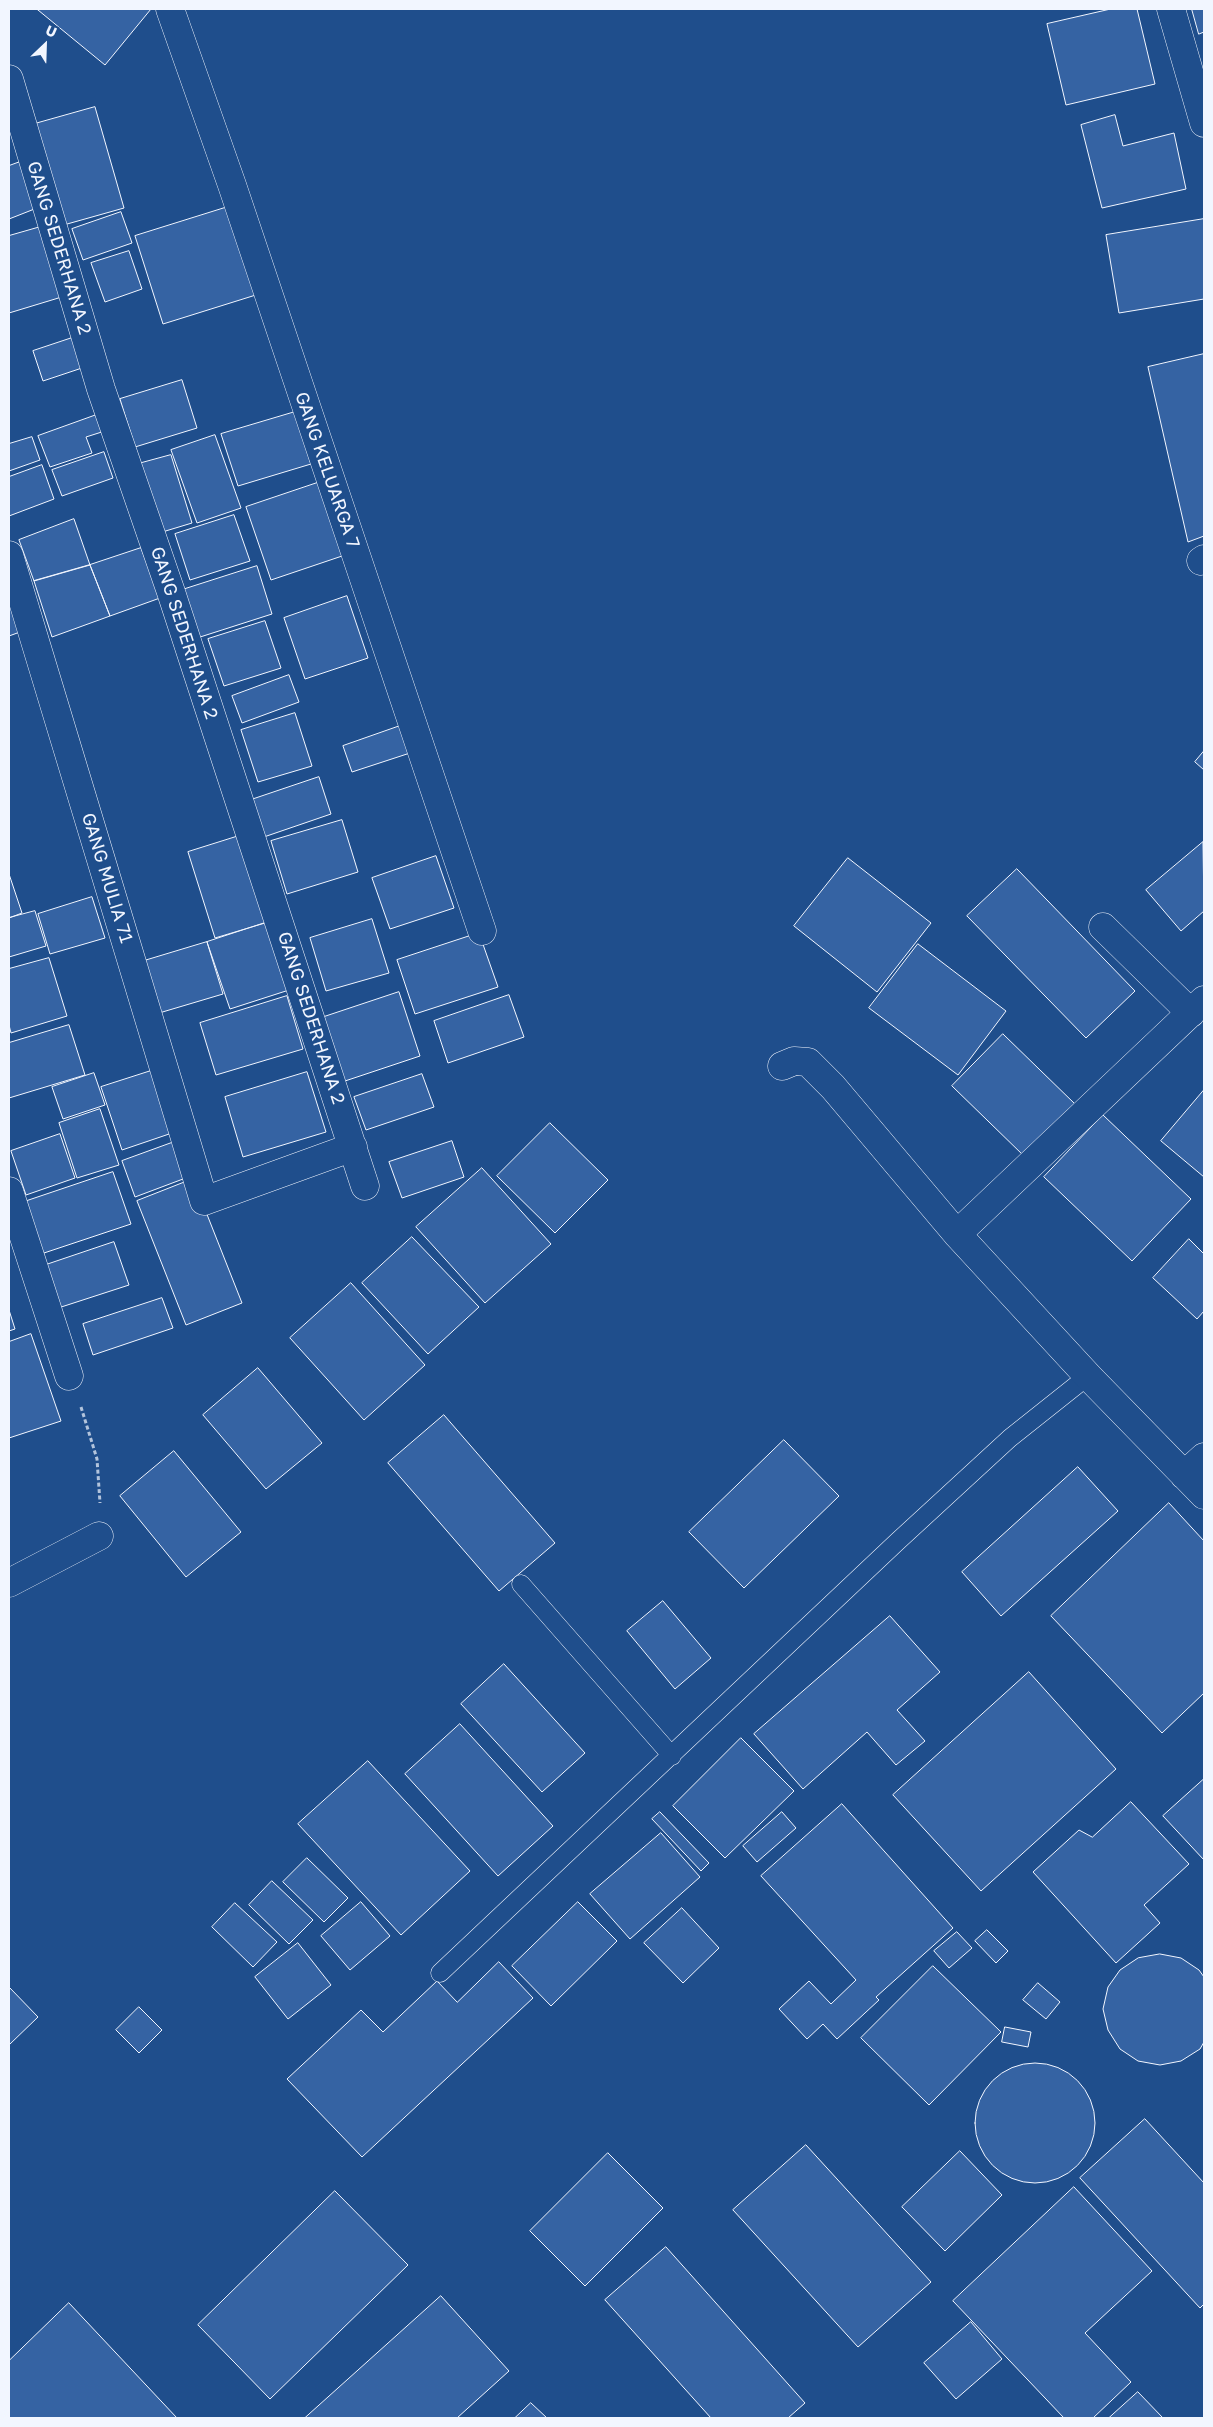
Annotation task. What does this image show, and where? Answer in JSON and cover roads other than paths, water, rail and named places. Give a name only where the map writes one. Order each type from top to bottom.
[{"type":"street","name":"GANG KELUARGA 7","points":[[170,9],[232,185],[482,931]]},
{"type":"street","points":[[1171,9],[1204,123]]},
{"type":"street","name":"GANG SEDERHANA 2","points":[[9,79],[101,390],[174,601],[365,1186]]},
{"type":"street","name":"GANG MULIA 71","points":[[9,555],[204,1201],[353,1147]]},
{"type":"street","points":[[957,1234],[1198,1006],[1103,927]]},
{"type":"street","points":[[782,1066],[794,1061],[808,1062],[833,1087],[957,1234],[1088,1376],[1204,1495]]},
{"type":"street","points":[[9,1191],[68,1376]]},
{"type":"street","points":[[1184,1475],[1204,1457]]},
{"type":"street","points":[[9,1583],[99,1536]]},
{"type":"lane","points":[[440,1973],[898,1541],[1003,1445],[1088,1376]]},
{"type":"lane","points":[[521,1584],[672,1756]]}]
